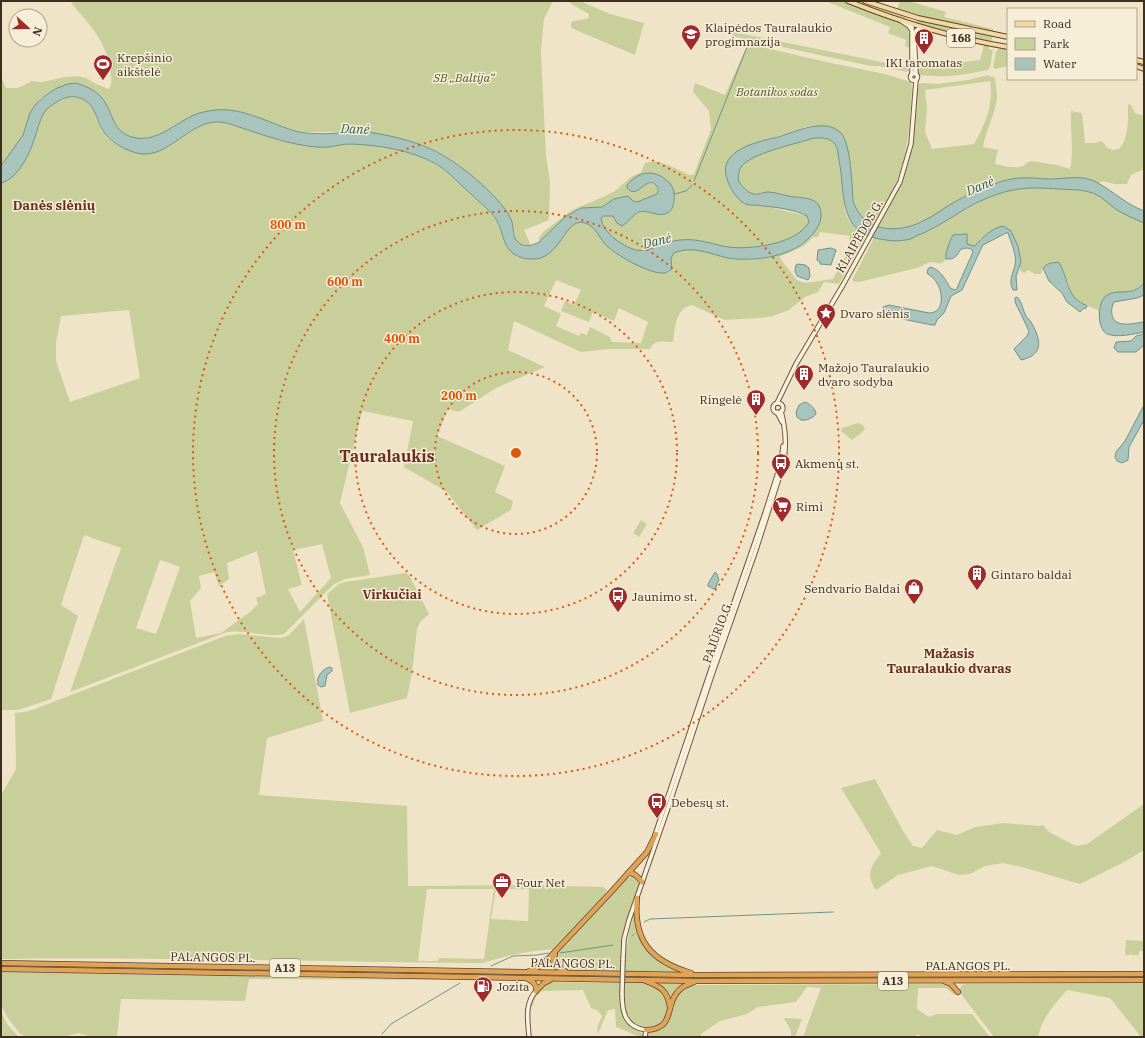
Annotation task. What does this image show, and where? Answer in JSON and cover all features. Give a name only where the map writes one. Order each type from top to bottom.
[{"type":"highway","points":[[525,972],[535,969],[558,949],[647,852],[656,834]]},
{"type":"highway","points":[[628,873],[635,874],[642,882]]},
{"type":"highway","points":[[637,898],[638,928],[648,948],[667,965],[696,975]]},
{"type":"highway","points":[[558,949],[553,958],[553,964],[558,969],[568,973]]},
{"type":"highway","name":"PALANGOS PL.","points":[[1,963],[696,975],[1144,974]]},
{"type":"highway","name":"PALANGOS PL.","points":[[1,969],[697,981],[1144,980]]},
{"type":"highway","points":[[526,978],[534,983],[536,986],[536,991]]},
{"type":"highway","points":[[536,991],[544,983],[553,978]]},
{"type":"highway","points":[[642,980],[655,984],[662,989],[668,996],[671,1008]]},
{"type":"highway","points":[[646,1030],[656,1028],[663,1023],[669,1016],[674,996],[680,989],[697,981]]},
{"type":"highway","points":[[943,981],[951,984],[958,992],[959,985],[968,981]]},
{"type":"main road","name":"168","points":[[848,1],[905,22],[911,27],[1007,47]]},
{"type":"main road","name":"168","points":[[865,1],[918,18],[1007,37]]},
{"type":"main road","points":[[905,22],[908,19],[908,15]]},
{"type":"main road","points":[[914,74],[912,69],[911,27],[918,18]]},
{"type":"main road","points":[[900,20],[911,27]]},
{"type":"main road","points":[[914,74],[914,33],[918,29],[926,29]]},
{"type":"main road","name":"KLAIPĖDOS G.","points":[[786,384],[900,182],[908,154],[912,130],[914,80],[917,78],[914,74]]},
{"type":"main road","name":"PAJŪRIO G.","points":[[646,1030],[635,1027],[626,1018],[623,1010],[622,993],[624,939],[650,858],[782,470],[785,446],[784,420],[779,412],[773,408],[774,404],[777,403],[782,394],[786,384]]},
{"type":"main road","name":"PAJŪRIO G.","points":[[650,858],[656,834],[781,463],[783,445],[782,423],[779,412],[782,408],[782,394]]},
{"type":"main road","points":[[777,403],[781,404]]},
{"type":"main road","points":[[529,1037],[528,1007],[532,996],[536,991]]},
{"type":"main road","points":[[645,1037],[646,1030]]},
{"type":"green space","name":"SB „Baltija“","points":[[77,1],[553,1],[544,19],[541,52],[546,156],[550,181],[549,220],[524,230],[530,246],[518,243],[515,240],[514,227],[507,212],[489,192],[464,169],[444,155],[424,145],[365,132],[300,132],[240,112],[217,110],[195,115],[156,136],[139,139],[130,137],[121,132],[112,119],[108,106],[68,84],[51,92],[36,103],[30,114],[23,135],[1,166],[1,77],[6,88],[18,88],[32,81],[42,82],[78,76],[86,78],[109,89],[111,79],[108,58],[95,32],[71,3]]},
{"type":"green space","points":[[569,1],[580,1],[610,14],[644,23],[635,55],[571,28],[571,23],[573,21],[586,19],[589,17],[589,14],[571,4]]},
{"type":"green space","points":[[825,1],[843,1],[908,26],[910,48],[905,46],[906,40],[888,33],[890,27]]},
{"type":"green space","points":[[853,1],[860,1],[906,16],[906,18],[905,19]]},
{"type":"green space","points":[[900,1],[909,1],[946,12],[944,17],[993,29],[993,32],[974,26],[951,24],[924,18],[897,9]]},
{"type":"green space","points":[[917,21],[993,35],[991,42],[917,24]]},
{"type":"green space","points":[[733,32],[911,68],[907,72],[879,66],[871,66],[731,36]]},
{"type":"green space","points":[[984,45],[989,46],[989,49],[993,50],[990,67],[988,70],[962,75],[946,76],[928,76],[919,75],[917,73],[916,63],[934,66],[980,60]]},
{"type":"green space","name":"Botanikos sodas","points":[[747,46],[757,48],[758,46],[885,74],[911,82],[910,122],[905,154],[894,188],[873,225],[856,209],[853,201],[844,137],[840,133],[831,129],[806,127],[742,148],[726,164],[755,206],[760,205],[807,216],[809,222],[803,230],[795,236],[773,244],[738,248],[686,240],[675,241],[646,250],[636,250],[631,248],[619,242],[609,234],[605,229],[601,218],[603,216],[613,216],[617,223],[625,224],[638,213],[646,212],[662,214],[659,174],[629,190],[635,191],[646,184],[654,184],[658,189],[657,194],[637,202],[633,201],[628,196],[614,199],[602,207],[585,207],[565,217],[539,242],[539,237],[543,232],[572,210],[615,191],[631,177],[641,172],[645,163],[662,163],[689,175],[694,174],[711,129],[709,111],[693,92],[695,83],[725,95]]},
{"type":"green space","points":[[1002,48],[1007,50],[1007,66],[995,69],[993,67],[998,49]]},
{"type":"green space","points":[[988,75],[991,77],[994,76],[997,98],[983,147],[998,150],[996,164],[1017,167],[1023,166],[1031,161],[1057,165],[1070,169],[1072,154],[1071,111],[1082,113],[1085,143],[1095,143],[1101,141],[1106,147],[1113,150],[1119,149],[1125,139],[1126,134],[1128,104],[1131,105],[1135,113],[1144,116],[1144,169],[1131,175],[1127,184],[1114,184],[1103,181],[1098,183],[1090,179],[1071,178],[1009,179],[960,199],[921,223],[893,229],[878,227],[908,165],[913,142],[916,98],[919,84],[937,84],[968,80]],"holes":[[[990,81],[991,89],[988,114],[974,144],[932,149],[925,132],[927,107],[925,90]]]},
{"type":"green space","points":[[68,97],[85,100],[90,104],[104,134],[119,146],[137,153],[150,153],[166,148],[198,127],[215,122],[228,124],[290,143],[317,147],[347,144],[363,145],[403,151],[439,166],[456,179],[493,216],[503,235],[504,243],[550,253],[571,227],[579,222],[584,222],[592,227],[605,244],[613,251],[639,266],[658,273],[666,273],[671,270],[672,255],[687,249],[747,260],[774,256],[788,252],[800,246],[813,233],[806,198],[766,192],[753,194],[739,182],[738,176],[741,167],[754,157],[814,138],[825,138],[832,141],[837,149],[847,216],[853,225],[866,236],[839,284],[824,282],[818,292],[805,297],[789,310],[773,316],[760,318],[725,320],[692,305],[686,307],[682,310],[675,325],[673,342],[657,342],[650,349],[609,349],[581,352],[514,321],[508,350],[545,367],[496,388],[459,412],[448,409],[437,436],[505,466],[495,492],[513,501],[511,510],[477,530],[447,492],[404,467],[413,421],[362,411],[340,503],[363,547],[370,575],[345,579],[333,585],[284,634],[270,635],[234,631],[227,632],[70,692],[121,548],[84,535],[61,605],[78,616],[51,699],[18,710],[1,710],[1,183],[9,178],[25,159],[46,110]],"holes":[[[820,232],[850,236],[847,254],[833,279],[805,283],[797,280],[779,257],[804,246],[813,237],[818,237]],[[556,280],[581,290],[574,305],[565,301],[561,311],[589,322],[593,312],[614,321],[619,308],[648,322],[641,343],[612,342],[610,337],[590,327],[587,335],[581,333],[579,336],[556,326],[561,314],[544,306]],[[129,310],[140,378],[70,402],[56,361],[56,343],[61,316]],[[322,544],[331,578],[300,612],[288,589],[302,585],[293,550]],[[257,551],[266,594],[256,598],[258,604],[250,612],[221,633],[196,638],[190,601],[201,588],[199,576],[214,572],[219,586],[229,579],[227,563]],[[160,560],[180,567],[156,634],[136,628]]]},
{"type":"green space","points":[[1029,187],[1082,190],[1091,192],[1102,197],[1117,210],[1144,223],[1144,283],[1137,289],[1128,291],[1100,305],[1101,327],[1099,323],[1098,310],[1087,306],[1072,296],[1069,284],[1063,272],[1043,268],[1041,274],[1035,274],[1028,270],[1024,273],[1020,271],[1018,246],[1011,231],[998,227],[981,239],[975,246],[967,244],[965,234],[949,241],[946,259],[943,263],[930,262],[917,268],[859,282],[852,280],[874,238],[892,241],[905,240],[929,231],[984,199],[1010,190]]},
{"type":"green space","points":[[858,423],[863,425],[865,429],[852,440],[841,431],[842,428]]},
{"type":"green space","points":[[641,520],[647,524],[639,537],[633,533]]},
{"type":"green space","points":[[406,573],[409,575],[429,614],[420,622],[417,629],[412,673],[407,698],[350,713],[327,594],[339,584],[346,582]]},
{"type":"green space","points":[[304,619],[323,721],[267,738],[259,795],[407,806],[408,886],[529,885],[603,887],[607,890],[605,894],[553,949],[517,954],[482,963],[181,959],[1,959],[1,795],[16,769],[15,713],[35,709],[225,636],[239,634],[281,638],[289,635]],"holes":[[[427,889],[494,889],[484,959],[439,958],[438,961],[418,961]],[[496,889],[529,889],[528,921],[491,919]]]},
{"type":"green space","points":[[875,779],[903,831],[913,846],[922,848],[937,830],[957,835],[975,827],[1004,823],[1039,826],[1043,825],[1049,832],[1076,846],[1087,844],[1144,804],[1144,850],[1126,861],[1080,884],[1003,863],[985,866],[970,874],[959,875],[932,866],[898,875],[876,890],[870,875],[874,862],[881,853],[841,788]]},
{"type":"green space","points":[[632,876],[639,884],[624,937],[620,971],[560,969],[555,964],[555,956],[560,949],[626,879]]},
{"type":"green space","points":[[635,910],[636,923],[653,957],[671,969],[680,972],[625,971],[628,940]]},
{"type":"green space","points":[[1126,940],[1144,941],[1144,951],[1139,951],[1139,955],[1131,955],[1131,950],[1130,955],[1125,955]]},
{"type":"green space","points":[[1,965],[724,977],[1144,976],[1144,978],[684,979],[1,967]]},
{"type":"green space","points":[[1,972],[455,980],[249,979],[245,1001],[121,999],[117,1037],[91,1037],[79,1033],[63,1037],[27,1037],[20,1034],[7,1017],[1,1005]]},
{"type":"green space","points":[[548,982],[620,983],[620,999],[624,1018],[628,1024],[642,1033],[644,1037],[640,1037],[616,1027],[615,1009],[608,1010],[598,1034],[597,1028],[602,1016],[598,1011],[591,1008],[583,990],[543,991],[536,997],[533,1006],[529,1007],[534,995]]},
{"type":"green space","points":[[654,982],[687,983],[671,1002]]},
{"type":"green space","points":[[625,983],[649,984],[662,991],[668,1007],[666,1016],[661,1022],[645,1026],[637,1024],[630,1019],[624,1008]]},
{"type":"green space","points":[[1144,983],[1144,1037],[1141,1037],[1110,998],[1067,990],[1053,1006],[1042,1024],[1038,1037],[994,1037],[959,990],[962,985],[966,984]]},
{"type":"green space","points":[[949,984],[956,993],[954,995],[946,988],[918,988],[917,1009],[929,1017],[937,1014],[972,1014],[990,1037],[923,1037],[917,1034],[915,1037],[803,1037],[821,988],[807,987],[796,1002],[758,1007],[747,1014],[720,1021],[701,1034],[701,1037],[647,1037],[648,1032],[656,1030],[670,1018],[673,1005],[680,991],[692,985]]},
{"type":"green space","points":[[1,1011],[7,1024],[17,1035],[17,1037],[1,1037]]},
{"type":"green space","points":[[784,1018],[802,1019],[795,1037],[791,1037],[791,1031]]},
{"type":"water","points":[[75,83],[89,88],[99,94],[109,109],[117,127],[128,136],[137,138],[152,137],[160,134],[187,118],[199,113],[215,110],[226,110],[237,111],[258,117],[299,132],[324,134],[361,131],[417,143],[435,151],[459,165],[481,184],[508,213],[515,238],[522,245],[533,245],[539,242],[565,217],[581,208],[602,207],[614,199],[628,196],[633,201],[637,202],[657,194],[658,187],[653,183],[648,183],[635,192],[627,188],[627,185],[631,181],[645,173],[660,176],[668,181],[672,186],[674,201],[671,210],[662,215],[643,211],[639,212],[622,226],[617,223],[613,216],[603,216],[601,218],[605,229],[609,234],[619,242],[631,248],[636,250],[646,250],[675,241],[687,240],[738,248],[773,244],[795,236],[803,230],[809,222],[807,216],[786,209],[745,204],[733,192],[727,179],[725,169],[733,154],[741,149],[801,129],[819,126],[834,128],[841,133],[849,155],[853,201],[864,219],[881,228],[891,229],[911,226],[926,220],[955,201],[981,189],[1006,180],[1024,178],[1080,178],[1092,180],[1104,186],[1131,205],[1144,211],[1144,223],[1120,212],[1093,193],[1078,190],[1030,188],[1004,192],[985,199],[934,228],[909,239],[894,241],[875,238],[863,234],[849,217],[845,206],[841,171],[835,145],[832,141],[827,139],[814,138],[754,157],[741,167],[738,176],[739,182],[747,191],[753,194],[773,192],[786,196],[810,199],[818,204],[821,215],[817,228],[808,239],[792,250],[770,257],[748,259],[728,258],[694,250],[681,251],[674,253],[671,258],[672,269],[665,273],[659,273],[643,268],[619,255],[605,244],[592,227],[585,223],[578,223],[572,226],[549,254],[540,258],[528,259],[518,256],[510,251],[505,243],[495,217],[454,178],[436,164],[416,155],[383,147],[361,145],[347,144],[329,147],[313,147],[300,145],[220,122],[205,124],[161,150],[142,154],[122,148],[110,139],[102,130],[90,105],[80,98],[73,97],[68,97],[59,101],[46,110],[23,164],[13,176],[1,183],[1,166],[23,135],[30,113],[35,105],[57,88]]},
{"type":"water","points":[[1003,226],[1011,231],[1018,246],[1021,262],[1016,276],[1017,290],[1013,290],[1011,284],[1015,258],[1008,233],[1006,233],[983,245],[962,290],[951,296],[944,313],[937,320],[935,325],[888,316],[883,312],[883,307],[889,305],[929,313],[937,310],[940,307],[941,293],[936,281],[927,273],[928,269],[930,267],[934,268],[940,272],[950,288],[955,290],[973,252],[968,248],[964,248],[960,250],[953,258],[946,259],[949,243],[953,235],[967,234],[967,244],[975,246],[991,231]]},
{"type":"water","points":[[831,248],[836,250],[831,265],[820,264],[817,260],[818,250]]},
{"type":"water","points":[[1058,262],[1062,268],[1073,296],[1087,306],[1080,312],[1067,302],[1062,293],[1049,281],[1043,268],[1048,264]]},
{"type":"water","points":[[796,265],[805,265],[809,268],[810,276],[808,280],[797,276],[795,271]]},
{"type":"water","points":[[1144,283],[1144,295],[1137,298],[1114,302],[1112,307],[1112,315],[1117,322],[1121,324],[1144,322],[1144,332],[1121,336],[1107,334],[1101,327],[1100,321],[1101,303],[1104,298],[1110,294],[1138,289]]},
{"type":"water","points":[[1017,297],[1035,330],[1039,341],[1037,351],[1034,355],[1021,360],[1014,349],[1027,336],[1029,331],[1015,302],[1015,298]]},
{"type":"water","points":[[1144,334],[1144,345],[1136,352],[1118,352],[1114,348],[1116,342],[1131,341],[1136,336]]},
{"type":"water","points":[[805,402],[812,406],[816,414],[809,419],[801,420],[797,417],[796,412],[799,405]]},
{"type":"water","points":[[1144,405],[1144,420],[1129,447],[1128,460],[1122,463],[1117,461],[1115,457],[1116,452],[1125,441]]},
{"type":"water","points":[[715,572],[719,580],[716,588],[714,589],[708,586],[708,584]]},
{"type":"water","points":[[329,667],[332,668],[332,671],[327,675],[325,686],[321,687],[318,685],[319,676]]},
{"type":"waterway","points":[[694,181],[747,47]]},
{"type":"waterway","points":[[674,194],[686,191],[692,185]]},
{"type":"waterway","points":[[644,922],[650,919],[833,912]]},
{"type":"waterway","points":[[560,953],[613,945]]},
{"type":"waterway","points":[[491,966],[513,956],[548,953]]},
{"type":"waterway","points":[[382,1034],[391,1024],[460,983]]},
{"type":"place","name":"Klaipėdos Tauralaukio progimnazija","points":[[691,51]]},
{"type":"place","name":"IKI taromatas","points":[[924,55]]},
{"type":"place","name":"Krepšinio aikštelė","points":[[103,81]]},
{"type":"place","name":"Dvaro slėnis","points":[[826,330]]},
{"type":"place","name":"Mažojo Tauralaukio dvaro sodyba","points":[[804,391]]},
{"type":"place","name":"Ringelė","points":[[756,416]]},
{"type":"place","name":"Akmenų st.","points":[[781,480]]},
{"type":"place","name":"Rimi","points":[[782,523]]},
{"type":"place","name":"Gintaro baldai","points":[[977,591]]},
{"type":"place","name":"Sendvario Baldai","points":[[914,605]]},
{"type":"place","name":"Jaunimo st.","points":[[618,613]]},
{"type":"place","name":"Debesų st.","points":[[657,819]]},
{"type":"place","name":"Four Net","points":[[502,899]]},
{"type":"place","name":"Jozita","points":[[483,1003]]},
{"type":"district","name":"Danės slėnių","points":[[54,205]]},
{"type":"district","name":"Tauralaukis","points":[[387,456]]},
{"type":"district","name":"Virkučiai","points":[[392,594]]},
{"type":"district","name":"Mažasis Tauralaukio dvaras","points":[[949,660]]},
{"type":"water label","name":"Danė","points":[[355,129]]},
{"type":"water label","name":"Danė","points":[[980,186]]},
{"type":"water label","name":"Danė","points":[[657,241]]}]
